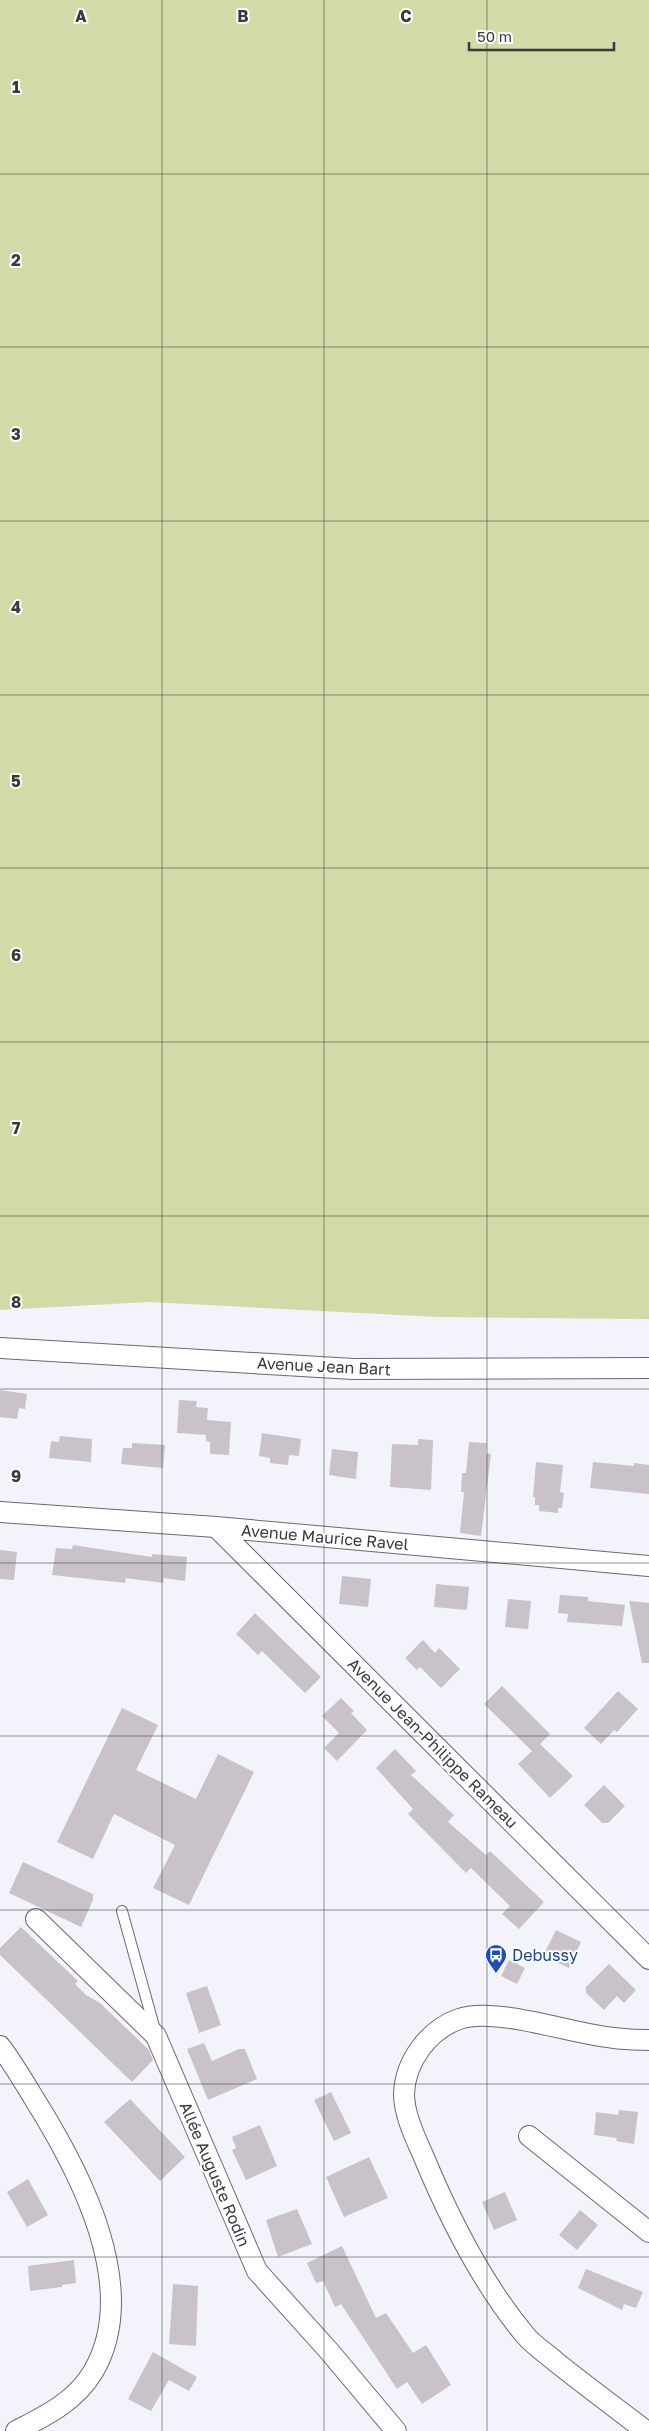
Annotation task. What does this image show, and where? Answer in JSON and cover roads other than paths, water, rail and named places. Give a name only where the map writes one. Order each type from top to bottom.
[{"type":"street","name":"Avenue Jean Bart","points":[[0,1348],[353,1369],[649,1368]]},
{"type":"street","name":"Avenue Maurice Ravel","points":[[0,1512],[216,1527],[649,1566]]},
{"type":"street","name":"Avenue Jean-Philippe Rameau","points":[[216,1527],[649,1960]]},
{"type":"street","name":"Allée Auguste Rodin","points":[[36,1919],[156,2036],[257,2271],[329,2351],[396,2431]]},
{"type":"street","points":[[646,2431],[526,2337],[499,2300],[476,2264],[435,2184],[412,2129],[404,2096],[411,2064],[424,2044],[439,2030],[460,2019],[485,2016],[538,2023],[591,2035],[649,2040]]},
{"type":"street","points":[[0,2046],[52,2127],[78,2176],[99,2230],[110,2279],[109,2321],[104,2346],[93,2372],[77,2393],[52,2412],[16,2431]]},
{"type":"street","points":[[529,2136],[649,2232]]},
{"type":"lane","points":[[122,1911],[156,2036]]},
{"type":"place","name":"Debussy","points":[[496,1974]]}]
